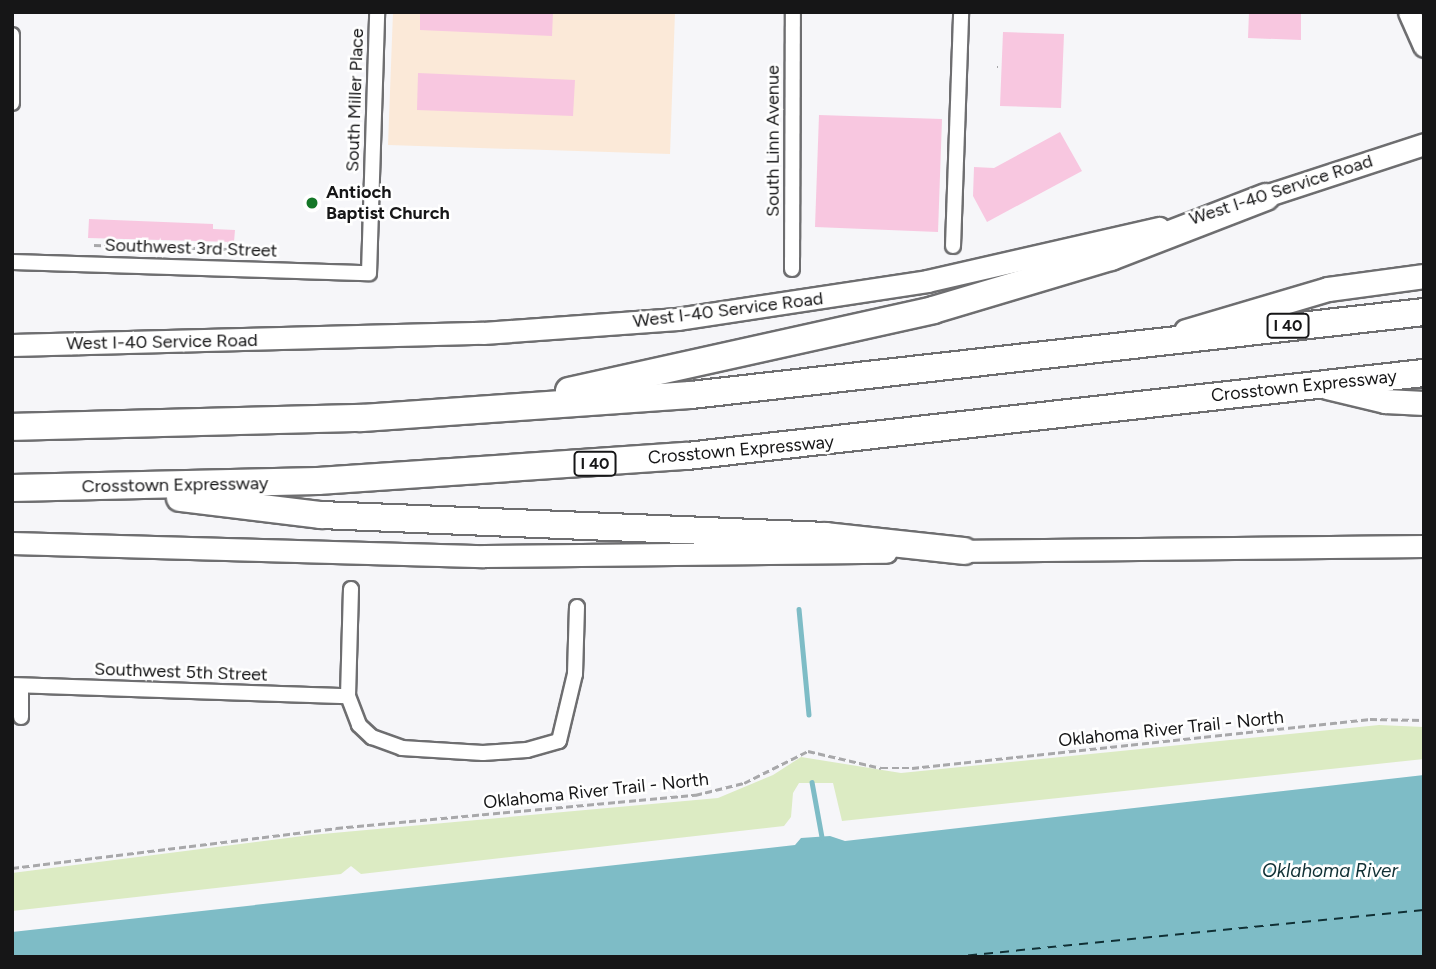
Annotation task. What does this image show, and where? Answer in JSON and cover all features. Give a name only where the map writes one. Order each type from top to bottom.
[{"type":"highway","points":[[472,412],[933,310],[1111,257],[1266,197]]},
{"type":"highway","name":"I 40","points":[[12,427],[472,412],[922,372],[1153,341],[1424,312]]},
{"type":"highway","name":"Crosstown Expressway","points":[[12,488],[318,481],[687,456],[1424,373]]},
{"type":"highway","points":[[88,487],[321,515],[826,536],[964,551]]},
{"type":"main road","points":[[1409,12],[1424,46]]},
{"type":"main road","points":[[1418,146],[1424,129]]},
{"type":"main road","name":"West I-40 Service Road","points":[[12,345],[483,333],[677,319],[964,273],[1104,242],[1266,197],[1418,146]]},
{"type":"main road","points":[[1153,341],[1328,289],[1424,276]]},
{"type":"main road","points":[[1311,384],[1385,401],[1424,402]]},
{"type":"main road","points":[[12,543],[484,556],[1424,546]]},
{"type":"street","name":"South Miller Place","points":[[369,273],[377,12]]},
{"type":"street","name":"South Linn Avenue","points":[[792,270],[793,12]]},
{"type":"street","points":[[953,246],[961,12]]},
{"type":"street","points":[[12,34],[12,103]]},
{"type":"street","name":"Southwest 3rd Street","points":[[12,262],[369,273]]},
{"type":"street","points":[[351,589],[348,696],[359,725],[372,737],[402,748],[494,752],[527,750],[559,741],[575,674],[577,607]]},
{"type":"street","points":[[17,686],[21,717]]},
{"type":"street","name":"Southwest 5th Street","points":[[17,686],[348,696]]},
{"type":"path","points":[[94,245],[229,249],[229,242]]},
{"type":"path","name":"Oklahoma River Trail - North","points":[[12,868],[336,828],[695,795],[744,783],[808,751],[881,768],[912,768],[1370,719],[1424,719]]},
{"type":"shaded area","points":[[393,12],[675,12],[670,154],[388,145]]},
{"type":"green space","points":[[1379,725],[1424,727],[1424,759],[842,821],[833,783],[799,783],[793,793],[791,817],[784,826],[361,874],[351,866],[341,874],[12,911],[12,873],[311,835],[718,798],[773,775],[801,757],[901,773]]},
{"type":"water","name":"Oklahoma River","points":[[1424,775],[1424,957],[12,957],[12,932],[795,845],[801,838],[830,836],[845,841]]},
{"type":"building","points":[[420,12],[553,12],[552,36],[420,30]]},
{"type":"building","points":[[1249,12],[1301,12],[1301,40],[1248,38]]},
{"type":"building","points":[[1003,32],[1064,34],[1061,108],[1000,106]]},
{"type":"building","points":[[418,73],[575,80],[573,116],[417,110]]},
{"type":"building","points":[[819,115],[942,119],[938,232],[815,227]]},
{"type":"building","points":[[1060,132],[1082,171],[987,222],[973,196],[974,167],[994,168]]},
{"type":"building","points":[[89,219],[213,224],[213,229],[235,230],[234,242],[88,238]]},
{"type":"waterway","points":[[799,609],[809,715]]},
{"type":"waterway","points":[[812,782],[822,837]]},
{"type":"ferry route","points":[[952,957],[1424,910]]},
{"type":"place","name":"Antioch Baptist Church","points":[[312,203]]}]
